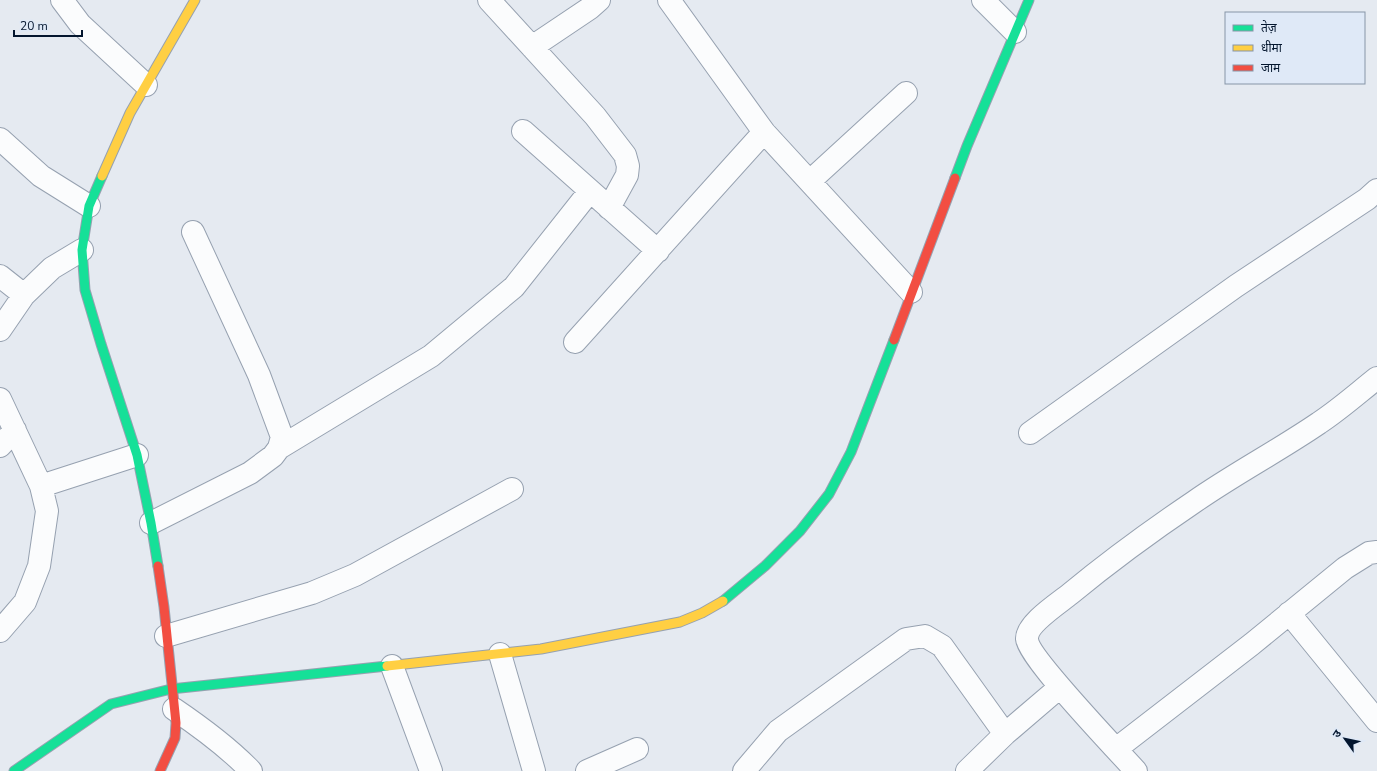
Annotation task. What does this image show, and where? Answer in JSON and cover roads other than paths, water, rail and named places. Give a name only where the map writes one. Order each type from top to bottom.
[{"type":"street","points":[[62,0],[80,24],[146,85]]},
{"type":"street","points":[[160,771],[175,738],[176,723],[164,607],[151,523],[137,455],[85,290],[82,250],[89,206],[130,113],[195,0]]},
{"type":"street","points":[[489,0],[595,116],[625,155],[628,166],[627,175],[609,208]]},
{"type":"street","points":[[532,47],[590,8],[599,0]]},
{"type":"street","points":[[669,0],[764,132],[911,292]]},
{"type":"street","points":[[983,0],[1015,32]]},
{"type":"street","points":[[14,771],[111,704],[173,699],[392,666],[541,649],[680,622],[702,613],[726,599],[765,566],[800,530],[829,494],[851,452],[967,146],[1029,0]]},
{"type":"street","points":[[810,181],[906,92]]},
{"type":"street","points":[[523,131],[658,251]]},
{"type":"street","points":[[575,342],[764,132]]},
{"type":"street","points":[[0,139],[41,176],[89,206]]},
{"type":"street","points":[[1030,433],[1236,286],[1367,199],[1377,190]]},
{"type":"street","points":[[279,448],[431,356],[514,287],[590,191]]},
{"type":"street","points":[[151,523],[250,473],[273,456],[279,448],[282,437],[259,375],[193,232]]},
{"type":"street","points":[[0,330],[24,295],[52,268],[82,250]]},
{"type":"street","points":[[0,276],[24,295]]},
{"type":"street","points":[[1136,771],[1060,687],[1032,651],[1027,640],[1028,632],[1032,625],[1119,555],[1194,502],[1320,423],[1377,378]]},
{"type":"street","points":[[0,399],[41,486],[47,511],[39,566],[24,602],[0,631]]},
{"type":"street","points":[[0,446],[15,430]]},
{"type":"street","points":[[41,486],[137,455]]},
{"type":"street","points":[[166,636],[312,593],[355,575],[512,489]]},
{"type":"street","points":[[1116,748],[1252,644],[1345,568],[1369,553],[1377,552]]},
{"type":"street","points":[[1289,613],[1377,721]]},
{"type":"street","points":[[744,771],[778,731],[906,639],[925,636],[942,646],[1005,734]]},
{"type":"street","points":[[500,654],[534,771]]},
{"type":"street","points":[[392,666],[432,771]]},
{"type":"street","points":[[967,771],[1005,734],[1060,687]]},
{"type":"street","points":[[173,699],[208,732],[239,758],[251,771]]},
{"type":"street","points":[[587,771],[637,749]]}]
